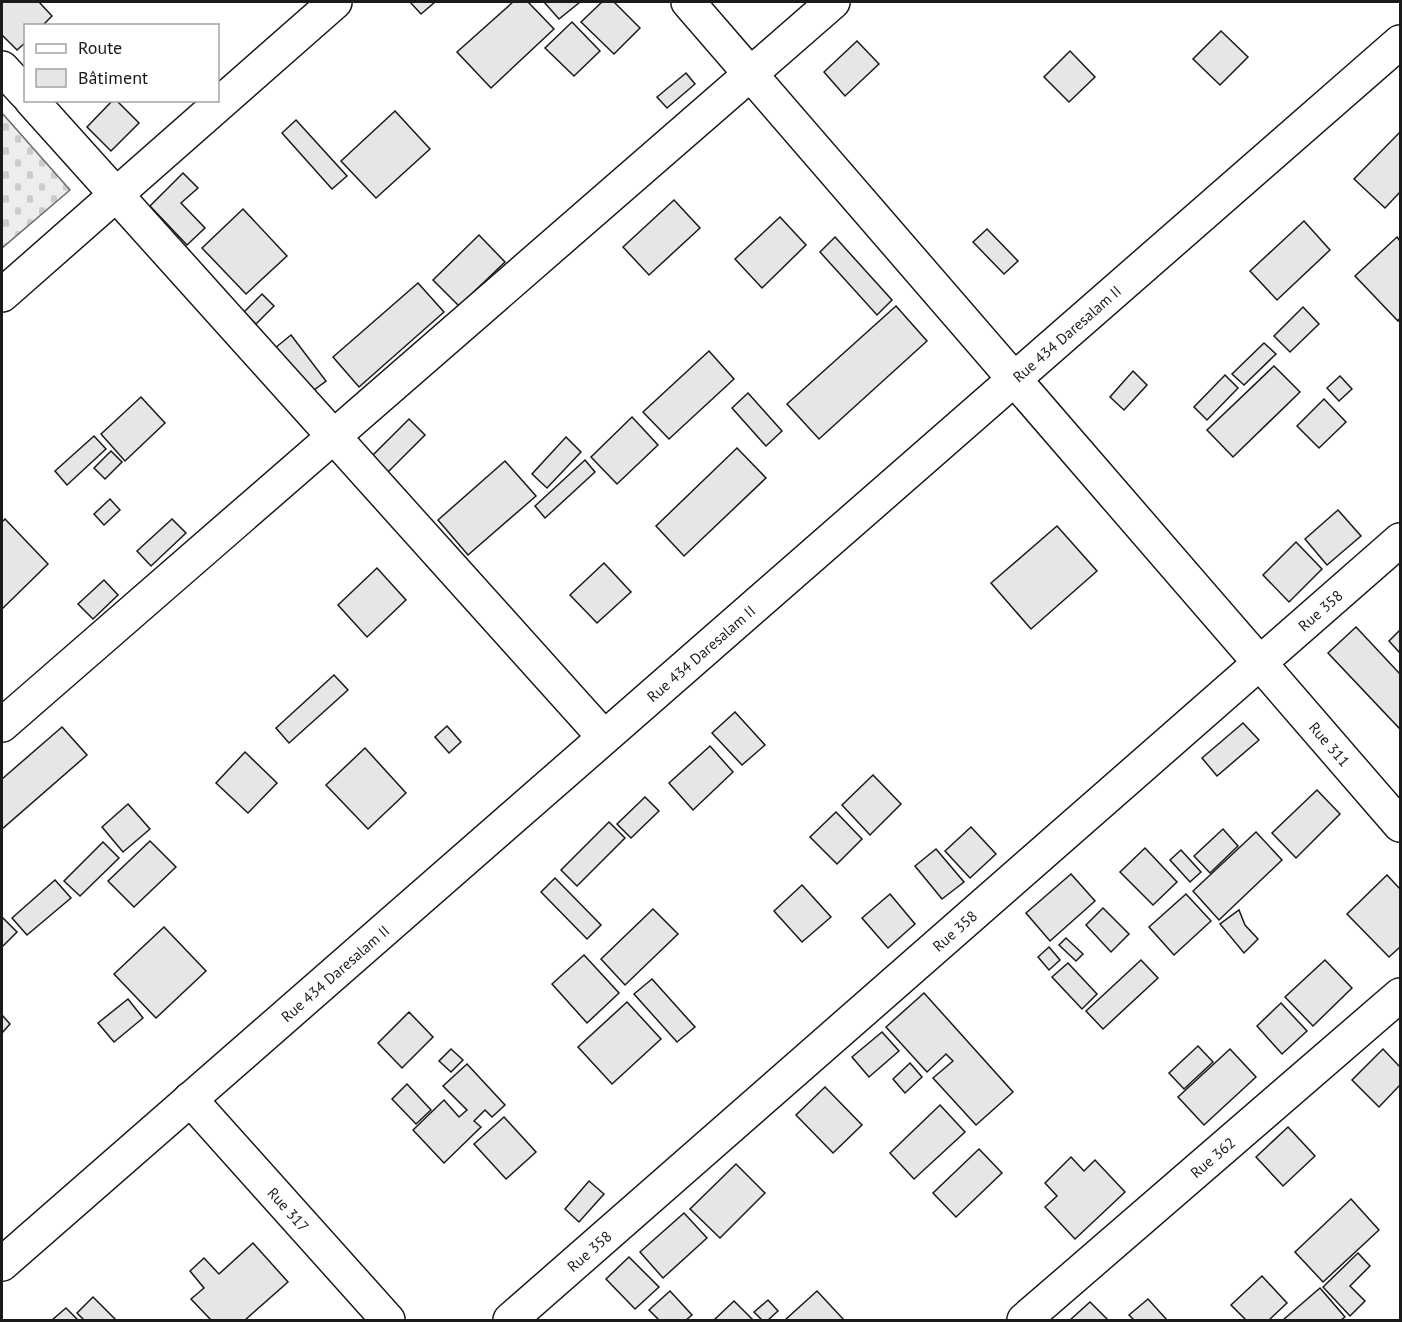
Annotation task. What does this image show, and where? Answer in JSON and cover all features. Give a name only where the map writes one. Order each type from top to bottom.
[{"type":"street","points":[[2,295],[335,2]]},
{"type":"street","name":"Rue 311","points":[[688,2],[1401,825]]},
{"type":"street","points":[[2,725],[833,2]]},
{"type":"street","name":"Rue 434 Daresalam II","points":[[2,1264],[1401,42]]},
{"type":"street","points":[[2,68],[24,92]]},
{"type":"street","points":[[33,102],[604,737]]},
{"type":"street","name":"Rue 358","points":[[510,1320],[1401,540]]},
{"type":"street","name":"Rue 362","points":[[1024,1320],[1401,994]]},
{"type":"street","name":"Rue 317","points":[[190,1100],[388,1320]]},
{"type":"green space","points":[[2,113],[70,190],[2,248]]},
{"type":"building","points":[[2,2],[39,2],[52,16],[44,24],[24,24],[24,44],[17,50],[2,35]]},
{"type":"building","points":[[410,2],[435,2],[421,14]]},
{"type":"building","points":[[513,2],[528,2],[554,29],[491,88],[457,52]]},
{"type":"building","points":[[544,2],[580,2],[559,19]]},
{"type":"building","points":[[602,2],[614,2],[640,28],[614,54],[581,22]]},
{"type":"building","points":[[572,22],[600,51],[574,76],[545,48]]},
{"type":"building","points":[[1221,31],[1248,57],[1220,85],[1193,59]]},
{"type":"building","points":[[857,41],[879,64],[845,96],[824,72]]},
{"type":"building","points":[[1070,51],[1095,77],[1069,102],[1044,77]]},
{"type":"building","points":[[686,73],[695,84],[667,108],[657,97]]},
{"type":"building","points":[[111,102],[118,102],[139,123],[111,151],[87,127]]},
{"type":"building","points":[[395,111],[430,149],[376,198],[341,161]]},
{"type":"building","points":[[296,120],[347,176],[332,189],[282,133]]},
{"type":"building","points":[[1400,132],[1400,192],[1385,208],[1354,179]]},
{"type":"building","points":[[183,173],[198,188],[181,203],[205,228],[187,245],[150,206]]},
{"type":"building","points":[[674,200],[700,228],[649,275],[623,247]]},
{"type":"building","points":[[243,209],[287,256],[246,294],[202,248]]},
{"type":"building","points":[[780,217],[806,245],[762,288],[735,259]]},
{"type":"building","points":[[1304,221],[1330,250],[1277,300],[1250,271]]},
{"type":"building","points":[[987,229],[1018,261],[1004,274],[973,242]]},
{"type":"building","points":[[479,235],[505,262],[459,306],[433,280]]},
{"type":"building","points":[[835,237],[892,300],[877,315],[820,252]]},
{"type":"building","points":[[1397,237],[1400,241],[1400,318],[1398,321],[1355,276]]},
{"type":"building","points":[[418,283],[444,312],[359,387],[333,357]]},
{"type":"building","points":[[262,294],[274,306],[256,324],[244,312]]},
{"type":"building","points":[[896,306],[927,341],[819,439],[787,404]]},
{"type":"building","points":[[1303,307],[1319,324],[1290,352],[1274,336]]},
{"type":"building","points":[[291,335],[326,381],[310,393],[275,348]]},
{"type":"building","points":[[1264,343],[1276,354],[1244,385],[1232,374]]},
{"type":"building","points":[[709,351],[734,379],[669,439],[643,412]]},
{"type":"building","points":[[1274,366],[1300,392],[1233,457],[1207,430]]},
{"type":"building","points":[[1133,371],[1147,385],[1124,410],[1110,397]]},
{"type":"building","points":[[1225,375],[1238,388],[1207,420],[1194,407]]},
{"type":"building","points":[[1340,376],[1352,389],[1339,401],[1327,388]]},
{"type":"building","points":[[748,393],[782,431],[766,446],[732,408]]},
{"type":"building","points":[[141,397],[165,423],[125,461],[101,434]]},
{"type":"building","points":[[1324,399],[1346,422],[1319,448],[1297,426]]},
{"type":"building","points":[[632,417],[658,445],[617,484],[591,457]]},
{"type":"building","points":[[409,419],[425,435],[388,472],[372,456]]},
{"type":"building","points":[[94,436],[106,449],[67,485],[55,471]]},
{"type":"building","points":[[566,437],[581,452],[547,488],[532,474]]},
{"type":"building","points":[[737,448],[766,478],[684,556],[656,526]]},
{"type":"building","points":[[111,451],[122,462],[105,479],[94,468]]},
{"type":"building","points":[[585,460],[595,472],[545,518],[535,506]]},
{"type":"building","points":[[505,461],[536,496],[468,555],[438,520]]},
{"type":"building","points":[[110,499],[120,510],[104,525],[94,514]]},
{"type":"building","points":[[1338,510],[1361,536],[1327,565],[1305,539]]},
{"type":"building","points":[[5,519],[48,564],[2,609],[2,522]]},
{"type":"building","points":[[172,519],[186,533],[151,566],[137,551]]},
{"type":"building","points":[[1057,526],[1097,571],[1031,629],[991,583]]},
{"type":"building","points":[[1296,542],[1322,569],[1289,602],[1263,575]]},
{"type":"building","points":[[604,563],[631,592],[597,623],[570,595]]},
{"type":"building","points":[[377,568],[406,600],[367,637],[338,605]]},
{"type":"building","points":[[104,580],[118,595],[93,619],[78,604]]},
{"type":"building","points":[[1356,627],[1400,674],[1400,729],[1328,653]]},
{"type":"building","points":[[1399,631],[1400,633],[1400,653],[1389,641]]},
{"type":"building","points":[[334,675],[348,690],[289,743],[276,728]]},
{"type":"building","points":[[735,712],[765,745],[742,765],[712,733]]},
{"type":"building","points":[[1243,723],[1259,740],[1217,776],[1202,758]]},
{"type":"building","points":[[447,726],[461,742],[449,753],[435,737]]},
{"type":"building","points":[[62,727],[87,755],[2,829],[2,779]]},
{"type":"building","points":[[710,746],[733,772],[693,810],[669,783]]},
{"type":"building","points":[[365,748],[406,793],[368,829],[326,785]]},
{"type":"building","points":[[245,752],[277,783],[248,813],[216,783]]},
{"type":"building","points":[[873,775],[901,804],[870,835],[842,805]]},
{"type":"building","points":[[1317,790],[1340,814],[1296,858],[1272,833]]},
{"type":"building","points":[[645,797],[659,811],[631,838],[617,824]]},
{"type":"building","points":[[128,804],[150,829],[123,852],[102,827]]},
{"type":"building","points":[[836,812],[862,839],[837,864],[810,837]]},
{"type":"building","points":[[609,822],[625,838],[577,886],[561,870]]},
{"type":"building","points":[[971,827],[996,854],[970,878],[945,851]]},
{"type":"building","points":[[1223,829],[1238,846],[1210,873],[1194,856]]},
{"type":"building","points":[[1256,832],[1282,860],[1219,920],[1193,891]]},
{"type":"building","points":[[150,841],[176,867],[134,907],[108,881]]},
{"type":"building","points":[[103,842],[119,858],[80,896],[64,881]]},
{"type":"building","points":[[1145,848],[1177,882],[1153,905],[1120,872]]},
{"type":"building","points":[[936,849],[964,882],[942,899],[915,866]]},
{"type":"building","points":[[1181,850],[1201,872],[1190,882],[1170,860]]},
{"type":"building","points":[[1071,874],[1095,901],[1050,941],[1026,913]]},
{"type":"building","points":[[1387,875],[1400,889],[1400,947],[1389,957],[1347,914]]},
{"type":"building","points":[[555,878],[601,925],[587,939],[541,892]]},
{"type":"building","points":[[55,880],[71,898],[27,935],[12,918]]},
{"type":"building","points":[[802,885],[831,917],[802,942],[774,911]]},
{"type":"building","points":[[890,894],[915,924],[888,948],[862,918]]},
{"type":"building","points":[[1186,894],[1211,921],[1174,955],[1149,927]]},
{"type":"building","points":[[1103,908],[1129,934],[1111,952],[1086,925]]},
{"type":"building","points":[[653,909],[678,934],[625,985],[601,959]]},
{"type":"building","points":[[1239,910],[1245,925],[1258,939],[1244,953],[1220,924]]},
{"type":"building","points":[[2,917],[17,932],[2,947]]},
{"type":"building","points":[[164,927],[206,971],[156,1018],[114,974]]},
{"type":"building","points":[[1066,938],[1083,954],[1076,961],[1059,945]]},
{"type":"building","points":[[1049,947],[1060,960],[1049,970],[1038,957]]},
{"type":"building","points":[[584,955],[619,993],[587,1023],[552,984]]},
{"type":"building","points":[[1141,960],[1158,978],[1103,1029],[1086,1011]]},
{"type":"building","points":[[1325,960],[1352,988],[1313,1026],[1285,997]]},
{"type":"building","points":[[1068,963],[1097,994],[1082,1009],[1052,977]]},
{"type":"building","points":[[652,979],[695,1027],[677,1042],[634,994]]},
{"type":"building","points":[[924,993],[1013,1092],[976,1125],[933,1078],[953,1061],[946,1054],[927,1072],[886,1027]]},
{"type":"building","points":[[128,999],[143,1018],[114,1042],[98,1023]]},
{"type":"building","points":[[627,1002],[661,1039],[612,1084],[578,1047]]},
{"type":"building","points":[[1281,1003],[1307,1031],[1282,1054],[1257,1026]]},
{"type":"building","points":[[409,1012],[433,1037],[402,1068],[378,1043]]},
{"type":"building","points":[[2,1015],[10,1024],[2,1033]]},
{"type":"building","points":[[882,1032],[899,1051],[869,1077],[852,1057]]},
{"type":"building","points":[[1198,1046],[1213,1062],[1184,1089],[1169,1073]]},
{"type":"building","points":[[451,1049],[463,1060],[451,1072],[439,1061]]},
{"type":"building","points":[[1230,1049],[1256,1077],[1204,1125],[1178,1097]]},
{"type":"building","points":[[1383,1049],[1400,1067],[1400,1085],[1379,1107],[1352,1080]]},
{"type":"building","points":[[910,1063],[922,1077],[905,1093],[893,1079]]},
{"type":"building","points":[[467,1064],[505,1105],[492,1117],[485,1110],[474,1121],[481,1127],[444,1163],[413,1130],[444,1100],[459,1117],[467,1110],[443,1086]]},
{"type":"building","points":[[407,1084],[431,1110],[416,1124],[392,1099]]},
{"type":"building","points":[[825,1087],[862,1125],[833,1153],[796,1115]]},
{"type":"building","points":[[940,1105],[965,1132],[914,1179],[890,1153]]},
{"type":"building","points":[[504,1117],[536,1152],[506,1179],[474,1144]]},
{"type":"building","points":[[1288,1127],[1315,1156],[1283,1186],[1256,1157]]},
{"type":"building","points":[[979,1149],[1002,1173],[956,1217],[933,1193]]},
{"type":"building","points":[[1071,1157],[1084,1171],[1095,1160],[1125,1192],[1075,1239],[1045,1207],[1057,1196],[1045,1183]]},
{"type":"building","points":[[736,1164],[765,1193],[720,1238],[690,1209]]},
{"type":"building","points":[[589,1181],[604,1194],[579,1222],[565,1209]]},
{"type":"building","points":[[1351,1199],[1379,1230],[1323,1282],[1295,1252]]},
{"type":"building","points":[[684,1213],[707,1238],[663,1278],[640,1252]]},
{"type":"building","points":[[253,1243],[288,1282],[245,1320],[211,1320],[191,1299],[204,1288],[190,1271],[204,1258],[219,1274]]},
{"type":"building","points":[[1358,1253],[1370,1266],[1350,1286],[1365,1301],[1350,1316],[1323,1287]]},
{"type":"building","points":[[629,1257],[659,1287],[635,1309],[606,1279]]},
{"type":"building","points":[[1262,1276],[1287,1303],[1269,1320],[1246,1320],[1231,1305]]},
{"type":"building","points":[[1320,1288],[1345,1317],[1341,1320],[1283,1320]]},
{"type":"building","points":[[670,1291],[692,1315],[686,1320],[659,1320],[649,1310]]},
{"type":"building","points":[[817,1291],[844,1320],[785,1320]]},
{"type":"building","points":[[93,1297],[116,1320],[84,1320],[77,1313]]},
{"type":"building","points":[[1148,1299],[1167,1320],[1134,1320],[1129,1315]]},
{"type":"building","points":[[768,1300],[778,1311],[768,1320],[762,1320],[754,1312]]},
{"type":"building","points":[[734,1301],[753,1320],[714,1320]]},
{"type":"building","points":[[1090,1302],[1108,1320],[1070,1320]]},
{"type":"building","points":[[66,1308],[78,1320],[52,1320]]}]
